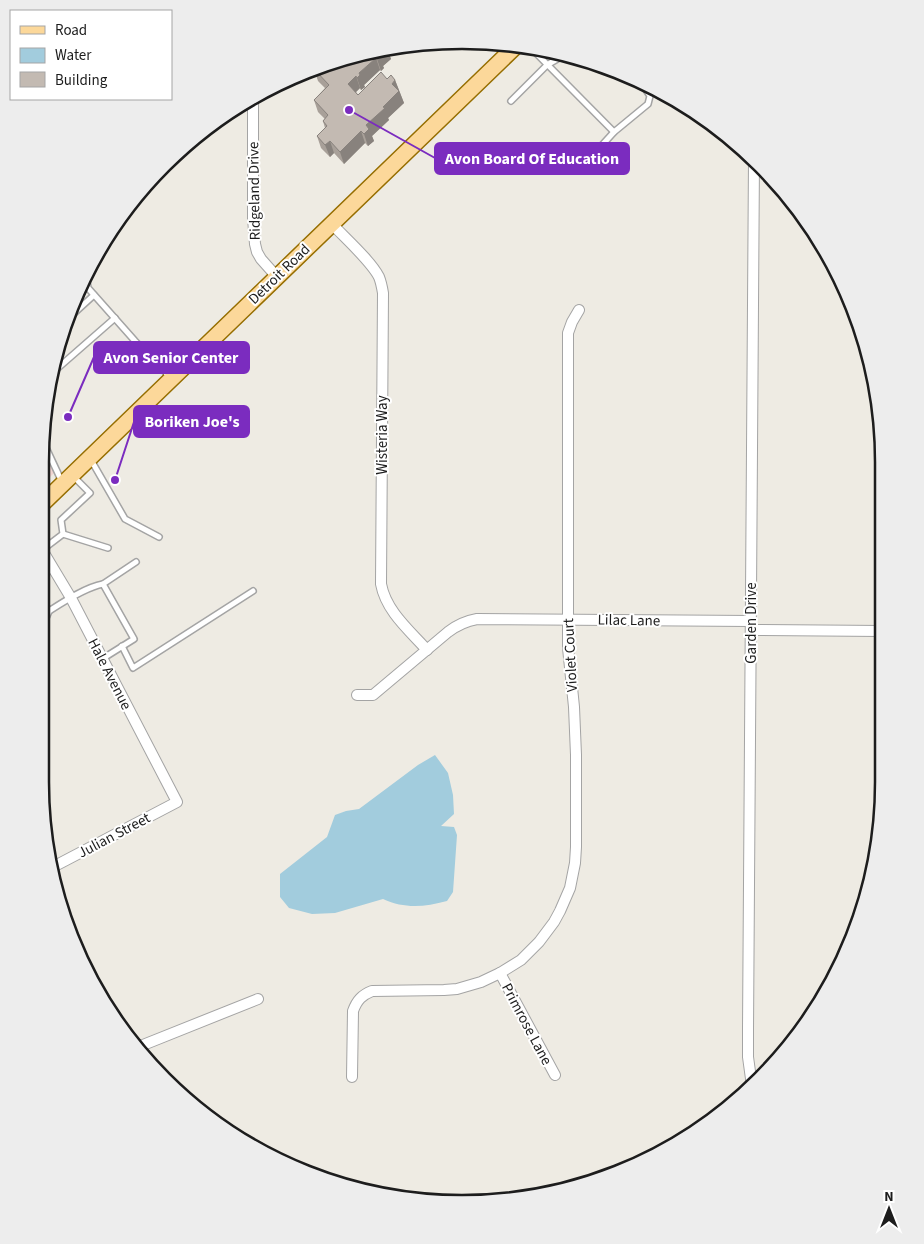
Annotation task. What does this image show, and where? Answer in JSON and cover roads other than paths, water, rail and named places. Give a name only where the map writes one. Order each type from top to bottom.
[{"type":"main road","name":"Detroit Road","points":[[49,497],[510,52]]},
{"type":"street","name":"Ridgeland Drive","points":[[254,105],[253,218],[255,244],[261,259],[276,277]]},
{"type":"street","name":"Garden Drive","points":[[751,1077],[748,1042],[754,170]]},
{"type":"street","name":"Wisteria Way","points":[[332,224],[372,266],[378,276],[383,293],[381,584],[387,604],[426,650]]},
{"type":"street","name":"Violet Court","points":[[352,1076],[353,1011],[360,998],[372,991],[444,990],[457,988],[481,982],[500,974],[521,960],[539,942],[560,911],[570,888],[576,847],[576,755],[574,707],[568,648],[568,334],[579,310]]},
{"type":"street","name":"Hale Avenue","points":[[49,562],[71,598],[177,802]]},
{"type":"street","name":"Lilac Lane","points":[[357,695],[373,695],[456,626],[477,619],[568,620],[875,631]]},
{"type":"street","name":"Julian Street","points":[[57,865],[177,802]]},
{"type":"street","name":"Primrose Lane","points":[[500,974],[555,1075]]},
{"type":"street","points":[[143,1045],[258,999]]},
{"type":"lane","points":[[539,56],[614,132]]},
{"type":"lane","points":[[511,101],[547,65],[556,60]]},
{"type":"lane","points":[[583,166],[614,132],[648,104],[650,96],[648,92]]},
{"type":"lane","points":[[88,286],[171,378]]},
{"type":"lane","points":[[78,310],[94,295]]},
{"type":"lane","points":[[61,366],[115,318]]},
{"type":"lane","points":[[49,451],[67,479],[90,493],[62,520],[62,534]]},
{"type":"lane","points":[[90,458],[125,520],[159,537]]},
{"type":"lane","points":[[62,534],[108,548]]},
{"type":"lane","points":[[49,543],[62,534]]},
{"type":"lane","points":[[49,610],[102,584],[136,562]]},
{"type":"lane","points":[[102,584],[134,639],[102,658]]},
{"type":"lane","points":[[122,646],[133,668],[252,591]]},
{"type":"water","points":[[435,755],[448,773],[453,795],[454,814],[441,826],[454,827],[457,835],[453,892],[447,901],[430,905],[407,906],[383,899],[335,913],[312,914],[289,908],[280,897],[280,874],[327,837],[335,815],[359,809],[418,765]]},
{"type":"place","name":"Avon Board Of Education","points":[[349,110]]},
{"type":"place","name":"Avon Senior Center","points":[[68,417]]},
{"type":"place","name":"Boriken Joe's","points":[[115,480]]}]
